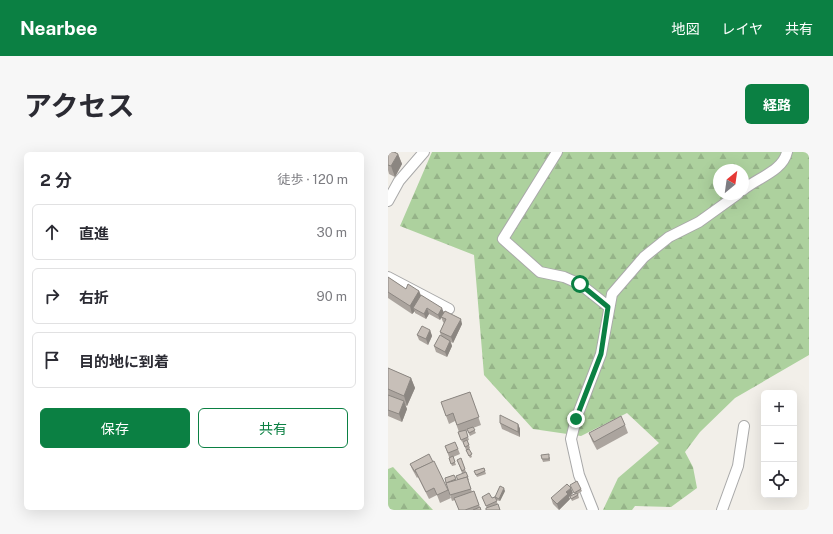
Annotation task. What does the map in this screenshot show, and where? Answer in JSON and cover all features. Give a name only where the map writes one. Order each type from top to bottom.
[{"type":"street","points":[[388,201],[399,181],[424,152]]},
{"type":"street","points":[[557,152],[507,229],[503,239],[540,272],[564,277],[580,284],[608,307]]},
{"type":"street","points":[[749,186],[765,176],[786,159],[787,152]]},
{"type":"street","points":[[593,510],[579,474],[571,439],[576,419],[601,354],[608,307],[612,294],[644,257],[669,237],[699,222],[730,200]]},
{"type":"street","points":[[388,277],[450,309]]},
{"type":"street","points":[[722,510],[738,466],[744,426]]},
{"type":"green space","points":[[432,152],[809,152],[809,355],[735,398],[700,432],[685,452],[693,467],[697,488],[671,507],[635,506],[632,510],[603,510],[618,478],[659,443],[627,413],[581,436],[533,429],[484,375],[474,255],[400,226]]},
{"type":"green space","points":[[393,467],[433,510],[388,510],[388,469]]},
{"type":"building","points":[[388,152],[398,154],[391,166],[388,165]]},
{"type":"building","points":[[388,277],[406,289],[408,284],[419,291],[410,306],[388,292]]},
{"type":"building","points":[[421,295],[442,308],[438,315],[427,308],[424,314],[413,308]]},
{"type":"building","points":[[445,311],[461,319],[451,337],[440,332],[446,319],[441,317]]},
{"type":"building","points":[[422,326],[430,330],[426,339],[417,335]]},
{"type":"building","points":[[440,335],[450,341],[445,352],[434,346]]},
{"type":"building","points":[[388,368],[411,378],[404,396],[388,389]]},
{"type":"building","points":[[470,392],[479,417],[457,425],[453,413],[446,416],[441,402]]},
{"type":"building","points":[[388,395],[404,401],[399,414],[388,410]]},
{"type":"building","points":[[500,415],[518,424],[518,432],[500,423]]},
{"type":"building","points":[[621,416],[625,425],[594,442],[589,433]]},
{"type":"building","points":[[473,427],[475,430],[469,433],[467,429]]},
{"type":"building","points":[[466,430],[468,437],[461,440],[458,432]]},
{"type":"building","points":[[467,440],[469,445],[465,447],[463,442]]},
{"type":"building","points":[[455,442],[458,449],[448,453],[445,446]]},
{"type":"building","points":[[469,449],[472,454],[469,456],[466,450]]},
{"type":"building","points":[[429,454],[433,462],[415,470],[415,472],[410,464]]},
{"type":"building","points":[[549,454],[549,459],[542,459],[541,455]]},
{"type":"building","points":[[453,456],[455,462],[451,464],[449,458]]},
{"type":"building","points":[[461,458],[465,469],[462,471],[457,460]]},
{"type":"building","points":[[434,461],[448,490],[437,495],[434,488],[426,492],[415,470]]},
{"type":"building","points":[[484,468],[485,471],[476,475],[474,471]]},
{"type":"building","points":[[466,472],[468,477],[458,480],[456,476]]},
{"type":"building","points":[[454,475],[456,479],[446,483],[445,478]]},
{"type":"building","points":[[467,477],[471,489],[450,495],[446,483]]},
{"type":"building","points":[[577,481],[581,489],[574,493],[570,485]]},
{"type":"building","points":[[567,484],[571,488],[566,492],[568,494],[557,504],[551,498]]},
{"type":"building","points":[[500,486],[504,488],[499,499],[495,497]]},
{"type":"building","points":[[474,491],[479,505],[465,510],[459,510],[454,498]]},
{"type":"building","points":[[489,493],[492,498],[495,497],[497,501],[486,506],[482,497]]},
{"type":"building","points":[[577,493],[578,495],[571,499],[570,496]]},
{"type":"building","points":[[498,504],[500,510],[486,510],[486,508]]},
{"type":"building","points":[[480,507],[481,510],[473,510]]},
{"type":"route","points":[[576,419],[601,354],[608,307],[580,284]]}]
